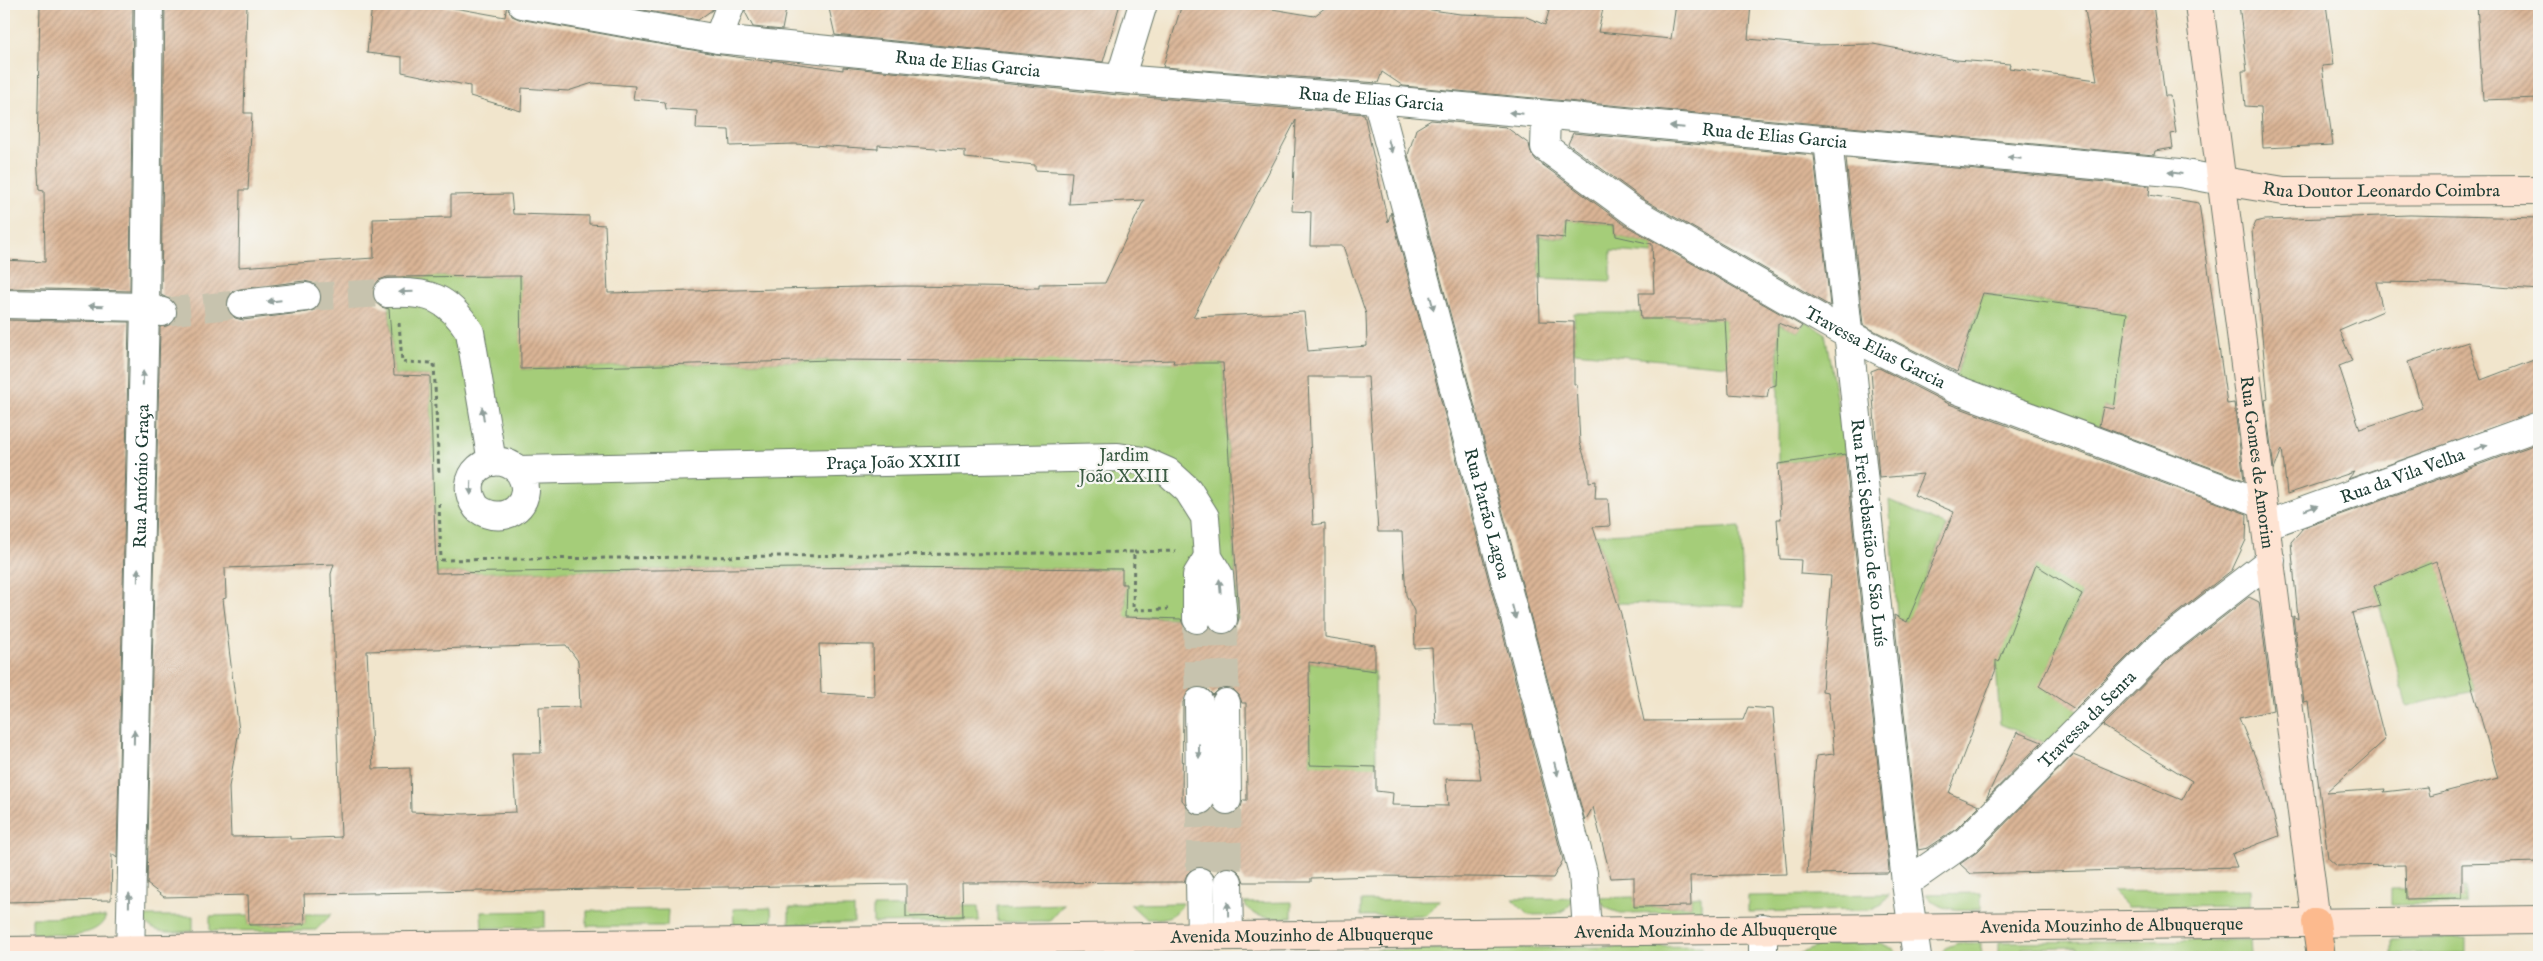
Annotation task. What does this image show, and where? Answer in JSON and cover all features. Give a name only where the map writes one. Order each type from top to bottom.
[{"type":"main road","name":"Rua Gomes de Amorim","points":[[2199,4],[2316,922]]},
{"type":"main road","name":"Rua Doutor Leonardo Coimbra","points":[[2223,181],[2284,191],[2539,190]]},
{"type":"main road","name":"Avenida Mouzinho de Albuquerque","points":[[4,951],[130,953],[1587,930],[2539,920]]},
{"type":"main road","points":[[2316,922],[2321,957]]},
{"type":"street","name":"Rua António Graça","points":[[130,953],[153,310],[149,4]]},
{"type":"street","name":"Rua de Elias Garcia","points":[[522,4],[718,39],[1120,79],[1377,99],[2180,173],[2223,181]]},
{"type":"street","points":[[718,39],[731,4]]},
{"type":"street","points":[[1120,79],[1143,4]]},
{"type":"street","name":"Rua Patrão Lagoa","points":[[1377,99],[1583,873],[1587,930]]},
{"type":"street","name":"Travessa Elias Garcia","points":[[1546,116],[1545,147],[1634,212],[1847,334],[1955,389],[2264,514]]},
{"type":"street","name":"Rua Frei Sebastião de São Luís","points":[[1828,140],[1906,883],[1917,957]]},
{"type":"street","points":[[388,293],[415,292],[431,296],[448,305],[460,316],[470,332],[492,462],[475,472],[469,490],[477,508],[488,515],[501,516],[508,514],[522,501],[524,482],[518,470]]},
{"type":"street","points":[[242,304],[306,297]]},
{"type":"street","points":[[4,304],[153,310]]},
{"type":"street","name":"Rua da Vila Velha","points":[[2264,514],[2539,426]]},
{"type":"street","name":"Praça João XXIII","points":[[492,462],[506,463],[518,470],[1118,457],[1143,462],[1168,472],[1188,490],[1205,517],[1196,554],[1219,575],[1199,615]]},
{"type":"street","name":"Travessa da Senra","points":[[1906,883],[1966,840],[2160,646],[2271,560]]},
{"type":"street","points":[[1199,702],[1200,800]]},
{"type":"street","points":[[1226,703],[1227,800]]},
{"type":"street","points":[[1200,882],[1201,936]]},
{"type":"street","points":[[1228,882],[1229,935]]},
{"type":"street","points":[[1763,928],[1763,957]]},
{"type":"path","points":[[398,322],[402,362],[434,363],[439,482]]},
{"type":"path","points":[[439,502],[441,560],[1134,552],[1196,554]]},
{"type":"path","points":[[1134,552],[1134,610],[1199,615]]},
{"type":"green space","points":[[1566,220],[1615,224],[1616,236],[1652,244],[1653,254],[1611,251],[1611,281],[1539,278],[1540,236],[1565,238]]},
{"type":"green space","name":"Jardim João XXIII","points":[[520,276],[522,369],[832,360],[1223,363],[1238,619],[1122,617],[1126,604],[1126,585],[1122,584],[1121,569],[873,567],[436,573],[430,376],[394,375],[387,277]]},
{"type":"green space","points":[[1955,290],[2131,313],[2123,343],[2118,377],[2126,410],[2103,407],[2099,427],[1955,379],[1977,313]]},
{"type":"green space","points":[[1574,313],[1641,313],[1641,319],[1728,319],[1728,366],[1574,352]]},
{"type":"green space","points":[[1806,321],[1825,333],[1846,454],[1778,464],[1778,323],[1798,331]]},
{"type":"green space","points":[[1889,500],[1947,526],[1914,605],[2005,644],[2036,564],[2101,573],[2081,594],[2040,686],[2081,712],[2046,743],[2000,724],[1996,664],[1897,617]]},
{"type":"green space","points":[[1740,527],[1744,606],[1618,603],[1596,536],[1586,535]]},
{"type":"green space","points":[[2437,560],[2473,691],[2407,706],[2374,586]]},
{"type":"green space","points":[[1309,662],[1375,671],[1376,767],[1311,878]]},
{"type":"green space","points":[[2462,888],[2465,888],[2465,904],[2391,905],[2391,889],[2406,889],[2406,899],[2462,898]]},
{"type":"green space","points":[[2250,890],[2250,906],[2127,907],[2112,892]]},
{"type":"green space","points":[[1981,893],[1981,909],[1951,909],[1937,904],[1926,894]]},
{"type":"green space","points":[[1889,894],[1882,904],[1869,910],[1748,912],[1748,896]]},
{"type":"green space","points":[[1701,896],[1701,912],[1620,913],[1606,908],[1598,898],[1634,897],[1635,907],[1691,906],[1691,897]]},
{"type":"green space","points":[[1574,898],[1566,909],[1560,912],[1528,915],[1512,899]]},
{"type":"green space","points":[[1441,900],[1426,915],[1361,916],[1361,901]]},
{"type":"green space","points":[[1292,902],[1292,917],[1278,918],[1259,916],[1248,909],[1244,903]]},
{"type":"green space","points":[[1183,903],[1172,915],[1152,919],[1146,919],[1130,904]]},
{"type":"green space","points":[[1064,904],[1049,921],[997,921],[997,906]]},
{"type":"green space","points":[[978,906],[979,921],[873,923],[873,907]]},
{"type":"green space","points":[[771,908],[772,924],[734,925],[733,909]]},
{"type":"green space","points":[[789,908],[854,908],[854,923],[789,924]]},
{"type":"green space","points":[[668,910],[667,926],[587,926],[587,911]]},
{"type":"green space","points":[[545,911],[545,927],[482,928],[481,912]]},
{"type":"green space","points":[[305,914],[332,914],[316,930],[210,931],[210,916],[249,915],[249,925],[305,924]]},
{"type":"green space","points":[[141,916],[193,916],[193,931],[164,932],[157,930],[146,923]]},
{"type":"green space","points":[[106,917],[101,925],[84,933],[62,935],[32,934],[32,918]]},
{"type":"green space","points":[[2466,938],[2466,953],[2392,954],[2392,939]]},
{"type":"green space","points":[[2250,940],[2251,955],[2078,957],[2077,947],[2022,948],[2022,957],[1999,957],[1999,942]]},
{"type":"green space","points":[[1958,943],[1981,943],[1982,957],[1939,957],[1945,948]]},
{"type":"green space","points":[[1882,944],[1894,949],[1900,957],[1791,957],[1821,945]]},
{"type":"green space","points":[[1702,946],[1702,957],[1361,957],[1361,950]]},
{"type":"green space","points":[[1344,951],[1344,957],[984,957],[984,955]]},
{"type":"building","points":[[40,4],[133,4],[130,291],[4,288],[4,260],[45,262],[44,191],[39,190],[37,154]]},
{"type":"building","points":[[165,4],[247,4],[244,113],[252,113],[248,190],[240,190],[239,267],[374,258],[373,219],[451,217],[451,195],[511,194],[513,214],[589,216],[589,224],[605,225],[608,293],[905,286],[1039,288],[1039,284],[1105,283],[1144,200],[1069,204],[1072,172],[1035,170],[1035,165],[965,158],[965,151],[878,145],[878,149],[795,144],[730,146],[729,130],[696,129],[697,111],[666,109],[665,102],[633,99],[635,86],[593,83],[568,91],[522,88],[521,111],[470,96],[470,86],[402,72],[402,57],[367,53],[372,4],[432,4],[505,17],[507,4],[512,16],[519,19],[715,54],[772,62],[771,60],[843,70],[843,67],[1118,95],[1364,114],[1388,222],[1391,212],[1563,860],[1553,878],[1377,876],[1311,878],[1311,882],[1244,882],[1241,874],[1235,868],[1227,866],[1220,868],[1214,876],[1208,869],[1199,866],[1187,874],[1184,882],[962,883],[963,916],[906,917],[906,884],[304,894],[305,924],[249,925],[248,895],[164,897],[147,884],[160,327],[173,323],[177,317],[177,309],[173,301],[161,295]],"holes":[[[1296,120],[1292,211],[1311,212],[1310,246],[1343,246],[1366,314],[1367,346],[1308,351],[1304,312],[1193,317]],[[520,276],[521,369],[832,360],[1105,362],[1174,360],[1173,363],[1223,363],[1239,618],[1237,626],[1232,632],[1225,634],[1216,633],[1210,627],[1204,633],[1197,635],[1190,633],[1184,627],[1181,619],[1125,617],[1126,584],[1122,584],[1122,569],[873,567],[436,573],[430,376],[394,375],[389,309],[381,307],[375,302],[372,294],[374,286],[379,280],[387,277]],[[304,281],[313,283],[319,288],[321,295],[320,304],[315,310],[243,320],[235,318],[229,313],[227,306],[228,297],[233,291]],[[1308,377],[1368,377],[1378,532],[1402,532],[1406,595],[1414,611],[1415,649],[1432,648],[1436,725],[1473,725],[1481,780],[1446,779],[1448,806],[1392,805],[1393,793],[1376,791],[1376,767],[1310,765],[1309,662],[1375,671],[1375,645],[1325,637],[1325,523],[1313,525]],[[334,564],[331,574],[341,837],[290,839],[290,836],[231,837],[229,787],[239,731],[223,599],[226,598],[225,568]],[[819,644],[873,645],[874,696],[821,693]],[[566,645],[578,661],[580,707],[539,708],[541,753],[512,753],[516,812],[464,814],[411,812],[410,768],[373,769],[367,651]],[[1199,686],[1207,689],[1213,695],[1225,687],[1233,689],[1239,695],[1242,703],[1246,703],[1247,800],[1243,800],[1241,807],[1235,813],[1228,816],[1220,814],[1214,808],[1208,814],[1200,816],[1193,814],[1182,800],[1183,702],[1191,689]]]},
{"type":"building","points":[[609,4],[714,4],[712,10],[698,20]]},
{"type":"building","points":[[746,4],[787,4],[782,30],[753,27],[745,12]]},
{"type":"building","points":[[828,4],[1120,4],[1103,62],[835,35]]},
{"type":"building","points":[[1182,4],[1273,4],[1272,9],[1314,16],[1330,4],[1405,4],[1404,6],[1460,14],[1524,16],[1545,25],[1551,4],[1604,4],[1598,32],[1671,39],[1676,4],[1751,4],[1748,39],[1813,45],[1873,44],[1956,60],[2010,64],[2009,68],[2097,80],[2084,4],[2153,4],[2165,96],[2170,96],[2176,133],[2171,134],[2173,148],[2155,151],[2154,155],[1403,86],[1382,72],[1378,83],[1163,67]]},
{"type":"building","points":[[2239,4],[2326,4],[2334,65],[2322,66],[2333,145],[2263,148],[2261,107],[2245,106],[2242,71],[2247,71]]},
{"type":"building","points":[[2477,4],[2539,4],[2539,98],[2483,100]]},
{"type":"building","points":[[1431,120],[1506,127],[1529,144],[1531,153],[1536,160],[1625,225],[1802,326],[1798,331],[1778,323],[1776,385],[1769,387],[1767,397],[1729,394],[1725,319],[1641,319],[1639,293],[1654,293],[1652,244],[1616,236],[1615,224],[1566,220],[1565,238],[1538,235],[1540,321],[1574,322],[1574,384],[1577,384],[1580,443],[1589,472],[1589,482],[1596,481],[1595,499],[1608,499],[1610,526],[1593,527],[1621,614],[1644,721],[1743,720],[1748,707],[1773,709],[1787,874],[1690,876],[1691,906],[1634,907],[1634,877],[1611,878],[1593,807],[1585,821],[1408,155],[1416,129]]},
{"type":"building","points":[[1573,133],[1814,155],[1830,306],[1643,199],[1568,144]]},
{"type":"building","points":[[1846,158],[2150,186],[2149,195],[2199,203],[2227,404],[2234,403],[2244,480],[2099,426],[2103,407],[2114,409],[2127,313],[1983,293],[1957,372],[1863,325]]},
{"type":"building","points":[[2410,215],[2539,218],[2539,290],[2444,283],[2376,282],[2383,311],[2339,330],[2352,361],[2339,366],[2360,429],[2422,408],[2408,362],[2468,342],[2481,380],[2539,358],[2539,411],[2348,479],[2354,472],[2287,494],[2282,449],[2274,470],[2265,400],[2268,399],[2252,231],[2256,222],[2264,220]]},
{"type":"building","points":[[4,320],[129,322],[117,858],[112,854],[111,900],[4,902]]},
{"type":"building","points":[[1879,368],[1949,404],[2247,514],[2246,540],[2232,570],[2150,634],[2075,709],[2039,686],[2082,594],[2036,565],[1999,662],[1996,660],[1996,669],[1949,793],[1979,806],[1956,829],[1928,848],[1918,850],[1894,615],[1907,622],[1954,512],[1914,495],[1923,474],[1879,478],[1871,371]]},
{"type":"building","points":[[2539,443],[2539,862],[2462,864],[2462,898],[2406,899],[2405,865],[2337,866],[2328,858],[2308,702],[2304,703],[2293,616],[2298,619],[2291,542],[2303,528]],"holes":[[[2436,561],[2498,778],[2429,796],[2427,787],[2384,792],[2385,789],[2326,793],[2385,740],[2352,613],[2381,606],[2374,586]]]},
{"type":"building","points":[[1845,454],[1889,870],[1888,873],[1807,874],[1816,756],[1834,754],[1828,692],[1822,691],[1831,576],[1800,574],[1801,560],[1780,559],[1777,519],[1781,519],[1778,464]]},
{"type":"building","points":[[2249,597],[2259,602],[2273,710],[2239,718],[2264,778],[2279,836],[2232,854],[2237,867],[1971,874],[1960,864],[1977,852],[2073,755],[2182,800],[2192,781],[2103,726],[2170,658]]},
{"type":"building","points":[[2017,732],[2042,742],[1986,799]]},
{"type":"tunnel","points":[[306,297],[388,293]]},
{"type":"tunnel","points":[[162,312],[242,304]]},
{"type":"tunnel","points":[[1197,619],[1199,702]]},
{"type":"tunnel","points":[[1223,619],[1226,703]]},
{"type":"tunnel","points":[[1200,800],[1200,882]]},
{"type":"tunnel","points":[[1227,800],[1228,882]]}]
